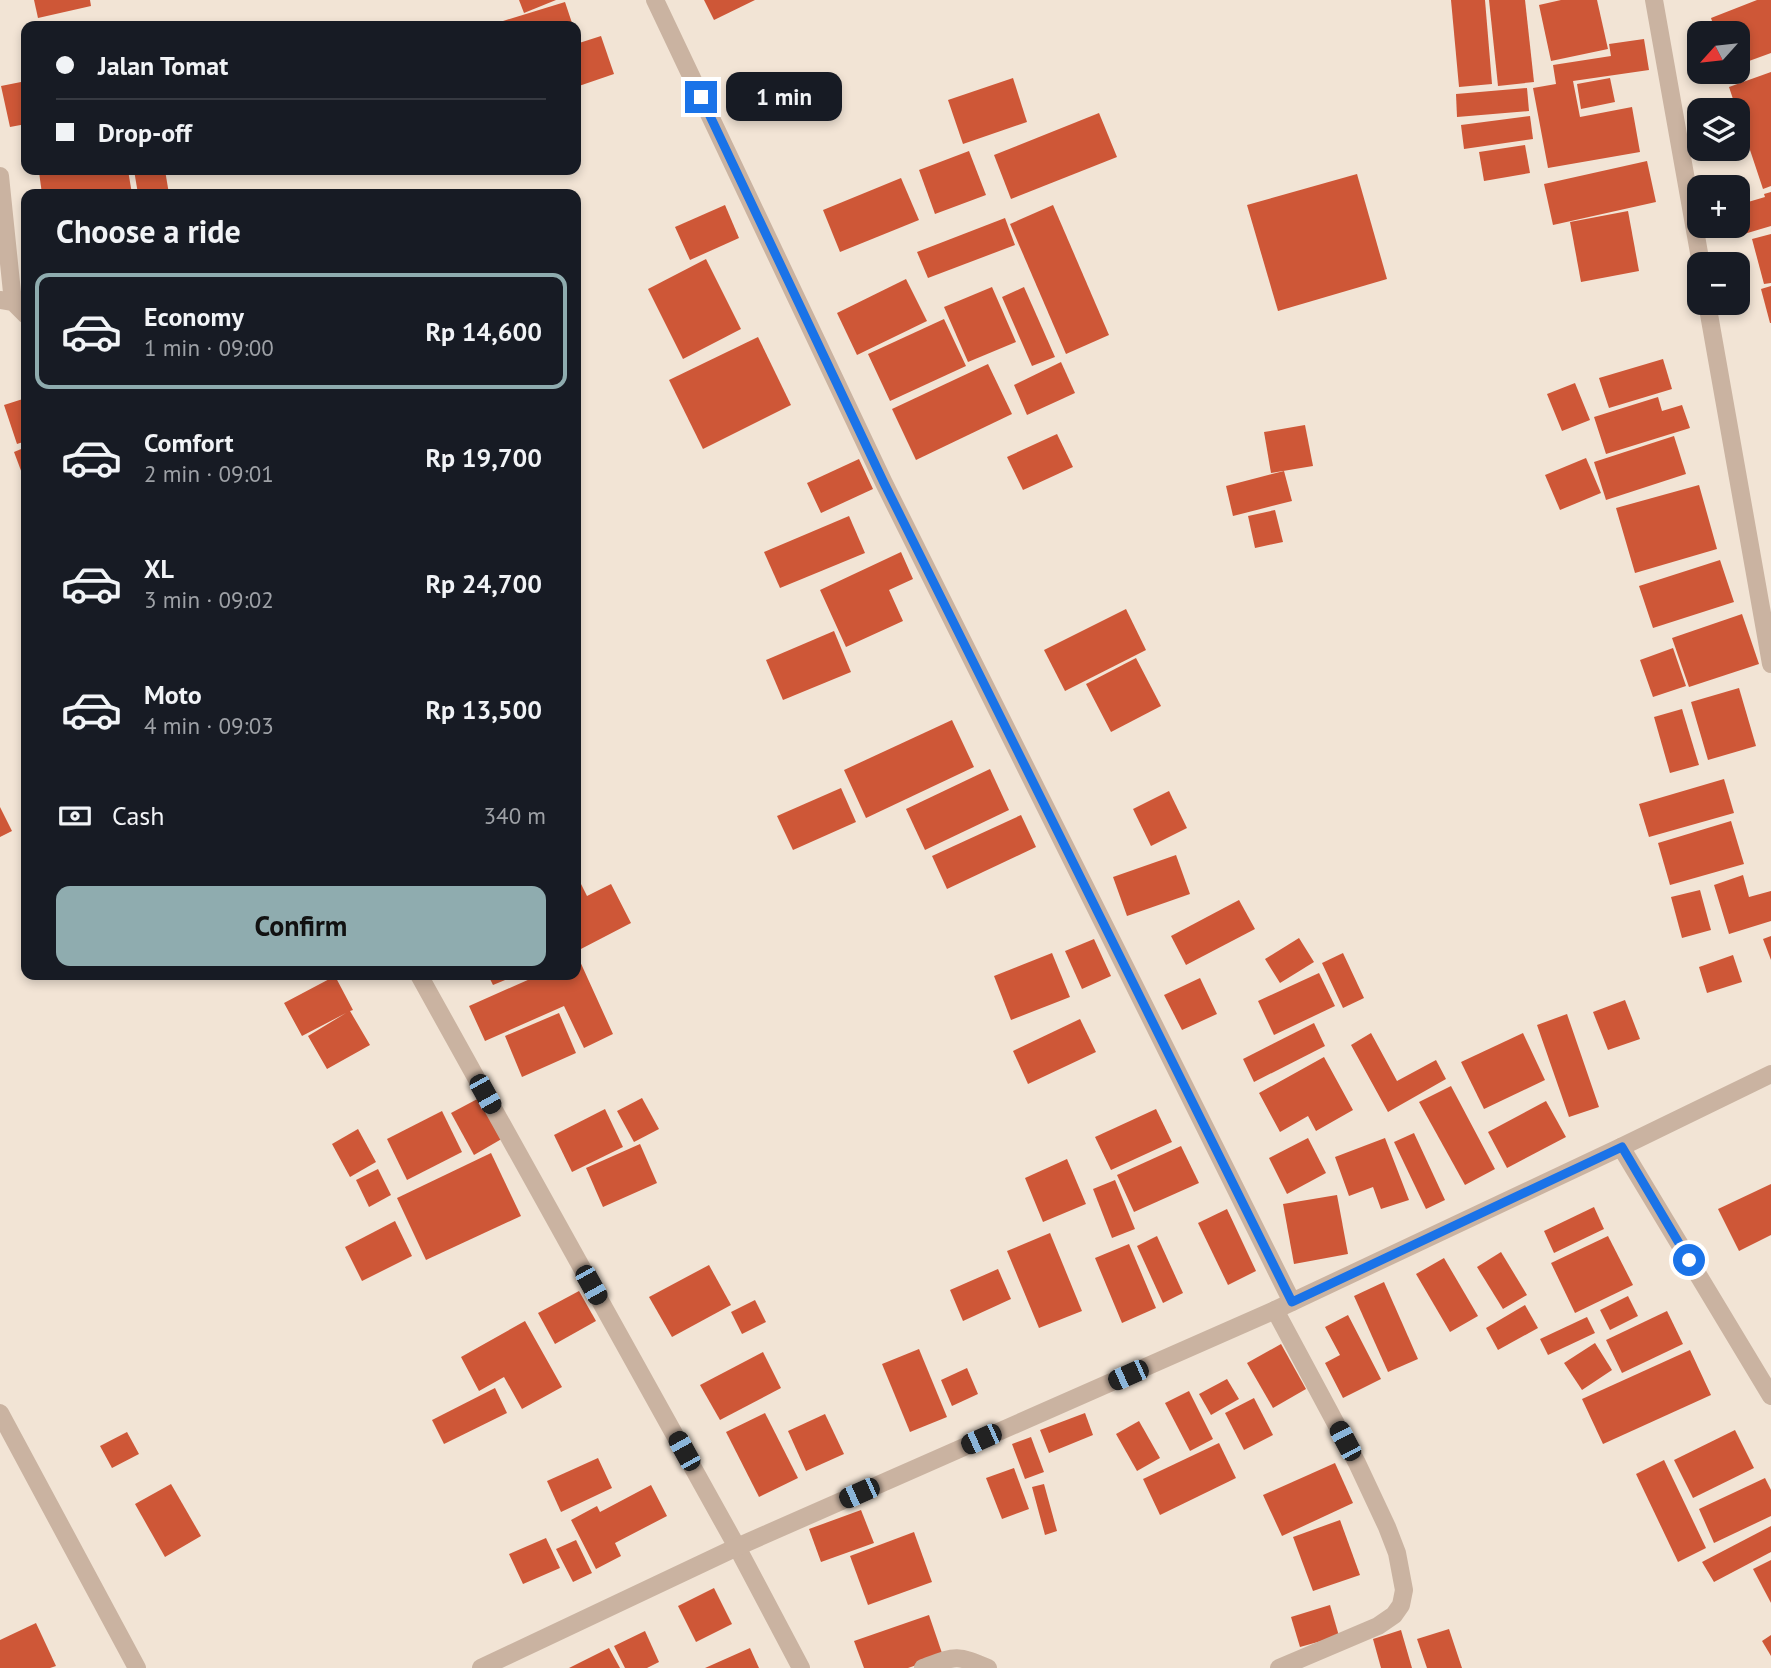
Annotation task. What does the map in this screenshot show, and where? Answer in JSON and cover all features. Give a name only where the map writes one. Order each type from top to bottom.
[{"type":"street","points":[[654,0],[884,483],[1292,1302]]},
{"type":"street","points":[[1654,0],[1699,252]]},
{"type":"street","points":[[0,176],[6,301],[21,312]]},
{"type":"street","points":[[1709,315],[1771,664]]},
{"type":"street","points":[[422,980],[737,1547],[801,1668]]},
{"type":"street","points":[[481,1668],[737,1547],[1275,1310],[1771,1074]]},
{"type":"street","points":[[1622,1147],[1771,1396]]},
{"type":"street","points":[[1275,1310],[1357,1463],[1382,1517],[1397,1553],[1404,1590],[1401,1605],[1394,1615],[1378,1626],[1279,1668]]},
{"type":"street","points":[[0,1413],[137,1668]]},
{"type":"street","points":[[923,1668],[957,1657],[988,1668]]},
{"type":"building","points":[[34,0],[90,0],[91,6],[38,18]]},
{"type":"building","points":[[519,0],[556,0],[524,13]]},
{"type":"building","points":[[704,0],[755,0],[714,20]]},
{"type":"building","points":[[1451,0],[1485,0],[1492,84],[1459,87]]},
{"type":"building","points":[[1489,0],[1525,0],[1534,82],[1498,86]]},
{"type":"building","points":[[1561,0],[1597,0],[1608,49],[1551,61],[1539,5]]},
{"type":"building","points":[[1757,0],[1771,0],[1771,53],[1750,61],[1750,21],[1712,21],[1711,18]]},
{"type":"building","points":[[565,2],[571,21],[503,21]]},
{"type":"building","points":[[601,36],[614,74],[581,85],[581,42]]},
{"type":"building","points":[[1644,39],[1649,70],[1573,81],[1580,117],[1632,107],[1640,152],[1548,168],[1533,88],[1556,84],[1553,65],[1611,56],[1609,44]]},
{"type":"building","points":[[1771,72],[1771,186],[1763,189],[1750,150],[1750,98],[1733,98],[1729,87],[1750,84],[1750,80]]},
{"type":"building","points":[[1013,78],[1027,122],[963,144],[948,100]]},
{"type":"building","points":[[1610,78],[1615,102],[1581,109],[1577,84]]},
{"type":"building","points":[[21,82],[21,125],[10,127],[1,86]]},
{"type":"building","points":[[1527,88],[1529,111],[1457,117],[1456,94]]},
{"type":"building","points":[[1099,113],[1117,157],[1011,199],[994,155]]},
{"type":"building","points":[[1530,116],[1533,139],[1464,149],[1461,125]]},
{"type":"building","points":[[1525,145],[1530,173],[1484,181],[1479,152]]},
{"type":"building","points":[[969,151],[986,195],[935,214],[919,170]]},
{"type":"building","points":[[1647,161],[1656,202],[1553,225],[1544,184]]},
{"type":"building","points":[[1357,174],[1387,279],[1278,311],[1247,205]]},
{"type":"building","points":[[39,175],[129,175],[131,189],[41,189]]},
{"type":"building","points":[[135,175],[166,175],[168,189],[137,189]]},
{"type":"building","points":[[901,178],[919,220],[840,252],[823,210]]},
{"type":"building","points":[[1771,192],[1771,226],[1750,232],[1750,201],[1765,197],[1764,194]]},
{"type":"building","points":[[725,205],[739,238],[690,260],[675,227]]},
{"type":"building","points":[[1053,205],[1109,335],[1066,354],[1010,224]]},
{"type":"building","points":[[1628,211],[1639,271],[1581,282],[1570,222]]},
{"type":"building","points":[[1005,218],[1015,245],[928,278],[917,252]]},
{"type":"building","points":[[1771,234],[1771,283],[1764,284],[1752,239]]},
{"type":"building","points":[[706,259],[741,329],[683,359],[648,289]]},
{"type":"building","points":[[906,279],[927,321],[857,355],[837,313]]},
{"type":"building","points":[[1771,286],[1771,323],[1770,323],[1761,289]]},
{"type":"building","points":[[992,287],[1016,342],[968,362],[944,307]]},
{"type":"building","points":[[1024,287],[1055,357],[1032,366],[1002,297]]},
{"type":"building","points":[[944,319],[966,366],[890,401],[868,354]]},
{"type":"building","points":[[758,337],[791,405],[703,449],[669,380]]},
{"type":"building","points":[[1663,359],[1672,389],[1609,408],[1599,378]]},
{"type":"building","points":[[1061,362],[1075,393],[1027,415],[1014,385]]},
{"type":"building","points":[[988,364],[1012,414],[916,460],[892,409]]},
{"type":"building","points":[[1575,383],[1590,420],[1562,431],[1547,394]]},
{"type":"building","points":[[1658,397],[1662,411],[1682,405],[1690,428],[1606,454],[1594,417]]},
{"type":"building","points":[[21,400],[21,443],[17,444],[4,405]]},
{"type":"building","points":[[1305,425],[1313,466],[1271,473],[1264,432]]},
{"type":"building","points":[[1057,434],[1073,467],[1023,490],[1007,457]]},
{"type":"building","points":[[1674,436],[1686,474],[1606,500],[1594,462]]},
{"type":"building","points":[[21,449],[21,471],[14,452]]},
{"type":"building","points":[[1586,458],[1601,493],[1560,510],[1545,475]]},
{"type":"building","points":[[859,459],[873,489],[821,513],[807,483]]},
{"type":"building","points":[[1284,471],[1292,501],[1233,516],[1226,486]]},
{"type":"building","points":[[1699,485],[1717,549],[1635,573],[1616,508]]},
{"type":"building","points":[[1275,510],[1283,542],[1255,548],[1248,516]]},
{"type":"building","points":[[849,516],[865,553],[780,588],[764,552]]},
{"type":"building","points":[[901,552],[913,579],[889,590],[903,621],[846,647],[820,590]]},
{"type":"building","points":[[1720,560],[1734,602],[1653,628],[1639,586]]},
{"type":"building","points":[[1126,609],[1146,650],[1065,691],[1044,650]]},
{"type":"building","points":[[1742,614],[1759,664],[1689,687],[1672,638]]},
{"type":"building","points":[[834,631],[851,672],[783,700],[766,660]]},
{"type":"building","points":[[1673,648],[1686,686],[1653,697],[1640,660]]},
{"type":"building","points":[[1136,658],[1161,706],[1111,732],[1086,684]]},
{"type":"building","points":[[1739,688],[1756,746],[1708,760],[1691,702]]},
{"type":"building","points":[[1682,709],[1699,765],[1670,773],[1654,717]]},
{"type":"building","points":[[952,720],[974,767],[866,818],[844,770]]},
{"type":"building","points":[[990,769],[1009,810],[925,850],[906,809]]},
{"type":"building","points":[[1724,779],[1734,813],[1649,837],[1639,804]]},
{"type":"building","points":[[841,788],[856,822],[793,850],[777,816]]},
{"type":"building","points":[[1169,791],[1187,828],[1151,846],[1133,809]]},
{"type":"building","points":[[0,807],[12,831],[0,837]]},
{"type":"building","points":[[1021,815],[1036,847],[947,889],[932,856]]},
{"type":"building","points":[[1731,821],[1744,864],[1670,885],[1658,843]]},
{"type":"building","points":[[1176,855],[1190,894],[1127,916],[1113,877]]},
{"type":"building","points":[[1743,875],[1749,897],[1771,891],[1771,921],[1729,934],[1714,885]]},
{"type":"building","points":[[581,884],[587,896],[611,884],[631,923],[581,949]]},
{"type":"building","points":[[1700,890],[1711,930],[1682,938],[1671,897]]},
{"type":"building","points":[[1239,900],[1255,929],[1186,965],[1171,936]]},
{"type":"building","points":[[1771,936],[1771,960],[1763,939]]},
{"type":"building","points":[[1299,938],[1314,962],[1280,983],[1265,959]]},
{"type":"building","points":[[1094,939],[1111,976],[1082,989],[1065,951]]},
{"type":"building","points":[[1052,953],[1070,997],[1011,1020],[994,976]]},
{"type":"building","points":[[1343,953],[1364,998],[1343,1008],[1322,963]]},
{"type":"building","points":[[1733,955],[1742,982],[1707,993],[1699,967]]},
{"type":"building","points":[[581,964],[613,1034],[584,1048],[564,1006],[485,1041],[469,1006],[528,980],[581,980]]},
{"type":"building","points":[[1319,973],[1335,1006],[1274,1035],[1258,1001]]},
{"type":"building","points":[[1200,978],[1217,1014],[1182,1030],[1164,995]]},
{"type":"building","points":[[327,980],[337,980],[353,1010],[350,1011],[370,1045],[327,1069],[308,1036],[346,1013],[302,1036],[284,1003]]},
{"type":"building","points":[[490,980],[505,980],[493,985]]},
{"type":"building","points":[[1625,1000],[1640,1039],[1608,1050],[1593,1012]]},
{"type":"building","points":[[559,1013],[576,1053],[522,1077],[505,1036]]},
{"type":"building","points":[[1567,1014],[1599,1107],[1569,1117],[1537,1025]]},
{"type":"building","points":[[1080,1019],[1096,1052],[1028,1084],[1013,1051]]},
{"type":"building","points":[[1314,1023],[1325,1046],[1254,1082],[1243,1059]]},
{"type":"building","points":[[1371,1033],[1397,1081],[1436,1060],[1446,1079],[1388,1112],[1351,1045]]},
{"type":"building","points":[[1523,1033],[1545,1080],[1484,1109],[1461,1062]]},
{"type":"building","points":[[1324,1057],[1353,1110],[1316,1131],[1308,1116],[1280,1132],[1259,1093]]},
{"type":"building","points":[[1451,1086],[1495,1169],[1465,1185],[1419,1102]]},
{"type":"building","points":[[483,1096],[505,1137],[474,1155],[451,1113]]},
{"type":"building","points":[[642,1098],[659,1129],[634,1142],[617,1111]]},
{"type":"building","points":[[1546,1101],[1566,1137],[1507,1168],[1488,1132]]},
{"type":"building","points":[[605,1109],[623,1147],[572,1172],[554,1135]]},
{"type":"building","points":[[1156,1109],[1172,1142],[1111,1170],[1095,1137]]},
{"type":"building","points":[[442,1111],[462,1152],[407,1180],[387,1139]]},
{"type":"building","points":[[358,1129],[376,1162],[350,1177],[332,1144]]},
{"type":"building","points":[[1414,1133],[1445,1200],[1426,1209],[1394,1142]]},
{"type":"building","points":[[1308,1138],[1326,1173],[1287,1194],[1269,1158]]},
{"type":"building","points":[[1385,1138],[1409,1200],[1381,1209],[1373,1187],[1349,1196],[1335,1157]]},
{"type":"building","points":[[640,1144],[657,1183],[603,1207],[586,1168]]},
{"type":"building","points":[[1181,1146],[1199,1183],[1134,1212],[1117,1175]]},
{"type":"building","points":[[491,1153],[521,1216],[426,1260],[397,1198]]},
{"type":"building","points":[[1067,1159],[1086,1204],[1043,1222],[1025,1178]]},
{"type":"building","points":[[378,1169],[391,1195],[369,1207],[356,1180]]},
{"type":"building","points":[[1115,1180],[1135,1229],[1112,1238],[1093,1189]]},
{"type":"building","points":[[1771,1184],[1771,1235],[1739,1251],[1718,1209]]},
{"type":"building","points":[[1337,1195],[1348,1254],[1294,1264],[1283,1204]]},
{"type":"building","points":[[1594,1207],[1604,1229],[1554,1253],[1544,1231]]},
{"type":"building","points":[[1227,1209],[1256,1271],[1228,1285],[1198,1223]]},
{"type":"building","points":[[395,1221],[412,1256],[362,1281],[345,1247]]},
{"type":"building","points":[[1050,1233],[1082,1311],[1039,1328],[1007,1251]]},
{"type":"building","points":[[1157,1236],[1183,1293],[1163,1303],[1137,1246]]},
{"type":"building","points":[[1608,1236],[1633,1285],[1575,1313],[1551,1263]]},
{"type":"building","points":[[1129,1244],[1156,1308],[1122,1323],[1095,1258]]},
{"type":"building","points":[[1501,1252],[1527,1295],[1503,1309],[1477,1267]]},
{"type":"building","points":[[1444,1258],[1478,1316],[1450,1332],[1416,1274]]},
{"type":"building","points":[[709,1265],[731,1305],[672,1337],[649,1297]]},
{"type":"building","points":[[998,1269],[1011,1299],[963,1321],[950,1290]]},
{"type":"building","points":[[1384,1282],[1418,1359],[1388,1372],[1354,1296]]},
{"type":"building","points":[[579,1291],[596,1321],[555,1344],[538,1313]]},
{"type":"building","points":[[1628,1296],[1638,1316],[1610,1330],[1600,1310]]},
{"type":"building","points":[[755,1300],[766,1322],[742,1334],[731,1312]]},
{"type":"building","points":[[1525,1305],[1538,1328],[1498,1350],[1486,1328]]},
{"type":"building","points":[[1667,1311],[1683,1344],[1622,1373],[1606,1340]]},
{"type":"building","points":[[1348,1315],[1381,1379],[1343,1398],[1325,1363],[1340,1355],[1325,1327]]},
{"type":"building","points":[[1587,1317],[1595,1333],[1548,1355],[1540,1339]]},
{"type":"building","points":[[525,1321],[562,1387],[522,1409],[504,1377],[479,1391],[461,1357]]},
{"type":"building","points":[[1595,1343],[1612,1370],[1582,1390],[1564,1363]]},
{"type":"building","points":[[1281,1344],[1306,1389],[1273,1408],[1247,1363]]},
{"type":"building","points":[[919,1349],[947,1417],[910,1432],[882,1364]]},
{"type":"building","points":[[1690,1350],[1711,1395],[1603,1444],[1582,1399]]},
{"type":"building","points":[[763,1352],[781,1388],[720,1420],[700,1385]]},
{"type":"building","points":[[967,1368],[978,1394],[952,1406],[941,1380]]},
{"type":"building","points":[[1227,1379],[1239,1399],[1211,1415],[1199,1394]]},
{"type":"building","points":[[495,1388],[507,1413],[444,1444],[432,1420]]},
{"type":"building","points":[[1189,1391],[1213,1439],[1190,1451],[1165,1403]]},
{"type":"building","points":[[1254,1398],[1273,1435],[1244,1450],[1225,1413]]},
{"type":"building","points":[[765,1413],[798,1478],[759,1497],[726,1432]]},
{"type":"building","points":[[1085,1413],[1093,1435],[1049,1453],[1040,1430]]},
{"type":"building","points":[[825,1414],[844,1454],[806,1471],[788,1431]]},
{"type":"building","points":[[1139,1421],[1160,1458],[1137,1471],[1116,1434]]},
{"type":"building","points":[[1735,1430],[1754,1468],[1693,1498],[1674,1460]]},
{"type":"building","points":[[127,1432],[139,1454],[112,1468],[100,1446]]},
{"type":"building","points":[[1031,1437],[1044,1472],[1025,1479],[1012,1444]]},
{"type":"building","points":[[1219,1443],[1236,1478],[1160,1515],[1143,1479]]},
{"type":"building","points":[[598,1458],[612,1488],[561,1512],[547,1481]]},
{"type":"building","points":[[1664,1460],[1706,1548],[1678,1562],[1636,1474]]},
{"type":"building","points":[[1335,1463],[1353,1503],[1282,1536],[1263,1495]]},
{"type":"building","points":[[1014,1468],[1029,1509],[1002,1519],[986,1478]]},
{"type":"building","points":[[1765,1478],[1771,1490],[1771,1516],[1714,1543],[1699,1509]]},
{"type":"building","points":[[171,1484],[201,1536],[165,1557],[135,1504]]},
{"type":"building","points":[[1044,1484],[1057,1531],[1045,1535],[1032,1487]]},
{"type":"building","points":[[651,1485],[667,1516],[615,1543],[621,1556],[596,1569],[571,1520],[597,1506],[600,1512]]},
{"type":"building","points":[[861,1510],[874,1543],[821,1562],[809,1529]]},
{"type":"building","points":[[1340,1520],[1360,1575],[1313,1591],[1293,1537]]},
{"type":"building","points":[[1771,1526],[1771,1552],[1714,1582],[1702,1562]]},
{"type":"building","points":[[914,1532],[932,1582],[868,1605],[850,1556]]},
{"type":"building","points":[[546,1538],[560,1568],[523,1584],[509,1554]]},
{"type":"building","points":[[576,1540],[592,1573],[573,1582],[556,1549]]},
{"type":"building","points":[[1771,1560],[1771,1603],[1753,1569]]},
{"type":"building","points":[[714,1588],[732,1624],[696,1642],[678,1606]]},
{"type":"building","points":[[1330,1605],[1339,1636],[1300,1647],[1291,1617]]},
{"type":"building","points":[[929,1615],[943,1656],[908,1668],[864,1668],[854,1641]]},
{"type":"building","points":[[36,1623],[56,1666],[0,1668],[0,1640]]},
{"type":"building","points":[[1449,1629],[1462,1668],[1427,1668],[1417,1639]]},
{"type":"building","points":[[1401,1630],[1412,1668],[1381,1668],[1373,1639]]},
{"type":"building","points":[[645,1631],[659,1662],[647,1668],[625,1668],[614,1646]]},
{"type":"building","points":[[1771,1635],[1771,1656],[1762,1641]]},
{"type":"building","points":[[609,1648],[620,1668],[569,1668]]},
{"type":"building","points":[[750,1648],[759,1668],[705,1668]]},
{"type":"route","points":[[701,97],[884,483],[1292,1302],[1622,1147],[1689,1260]]}]
